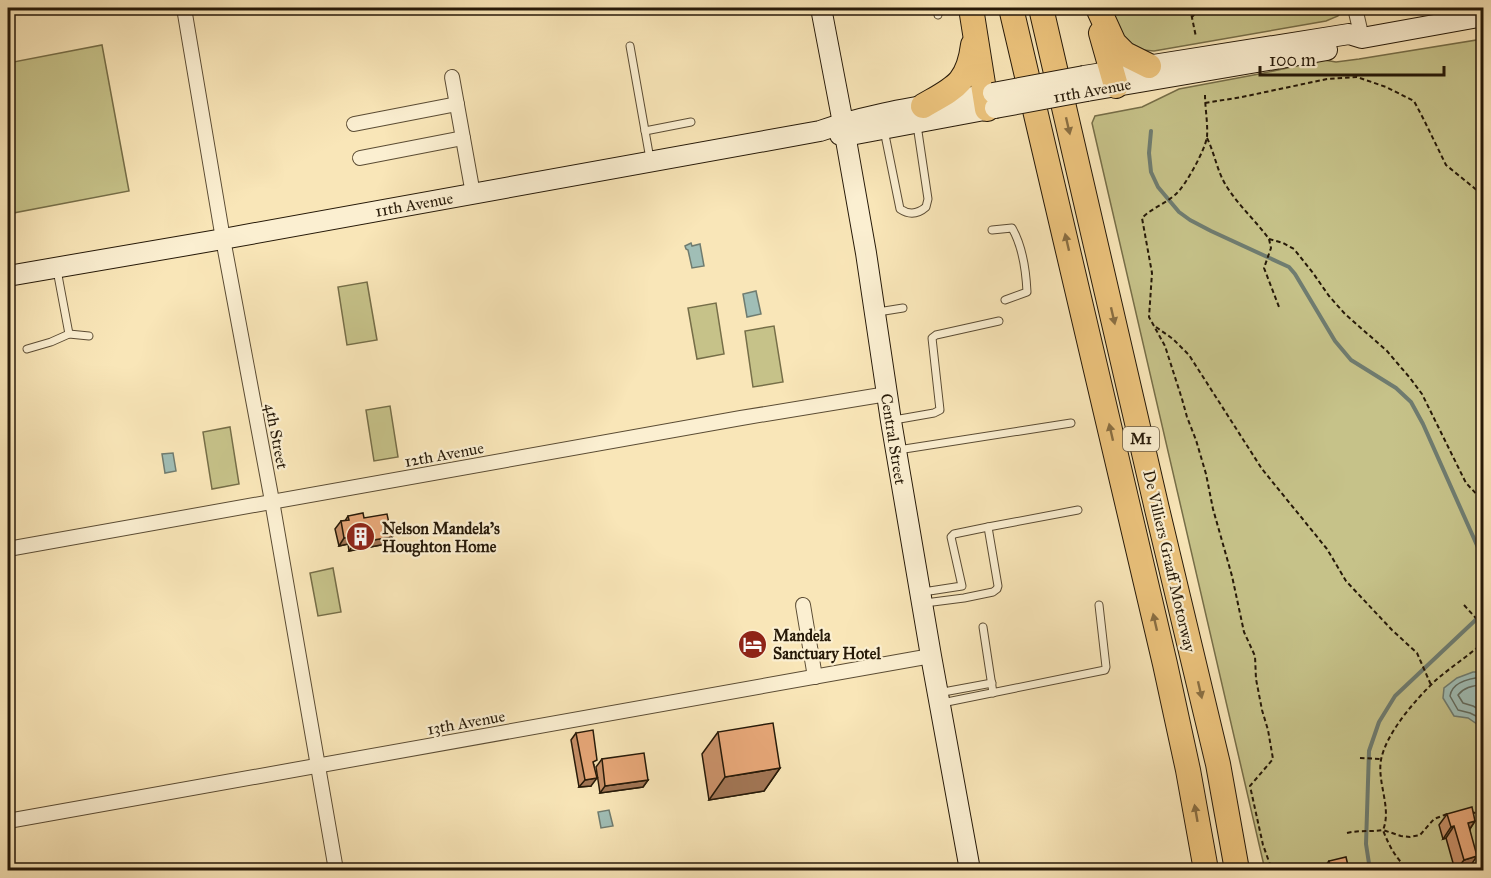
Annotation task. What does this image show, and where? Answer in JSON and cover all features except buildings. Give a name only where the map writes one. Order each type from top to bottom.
[{"type":"highway","points":[[971,8],[990,101]]},
{"type":"highway","name":"M1","points":[[1011,8],[1165,664],[1188,770],[1206,870]]},
{"type":"highway","name":"De Villiers Graaff Motorway","points":[[1041,8],[1218,764],[1237,870]]},
{"type":"highway","points":[[1096,8],[1114,43],[1125,54],[1149,66]]},
{"type":"highway","points":[[1096,8],[1115,79]]},
{"type":"highway","points":[[920,114],[959,83],[966,74],[975,33]]},
{"type":"main road","name":"Central Street","points":[[821,8],[844,129],[921,598],[970,870]]},
{"type":"main road","name":"11th Avenue","points":[[1115,79],[1149,66],[1349,34],[1362,38],[1484,16]]},
{"type":"main road","name":"11th Avenue","points":[[844,129],[1115,79],[1352,46],[1362,38]]},
{"type":"main road","name":"11th Avenue","points":[[8,276],[820,131],[884,129],[920,114]]},
{"type":"street","name":"4th Street","points":[[184,8],[336,870]]},
{"type":"street","points":[[1355,8],[1362,38]]},
{"type":"street","points":[[452,77],[473,194]]},
{"type":"street","points":[[354,124],[457,104]]},
{"type":"street","points":[[360,158],[463,138]]},
{"type":"street","name":"12th Avenue","points":[[8,549],[887,394]]},
{"type":"street","points":[[802,605],[815,677]]},
{"type":"street","name":"13th Avenue","points":[[8,821],[931,656]]},
{"type":"lane","points":[[630,46],[650,162]]},
{"type":"lane","points":[[884,129],[900,209],[913,213],[921,211],[926,207],[928,200],[920,114]]},
{"type":"lane","points":[[645,130],[691,122]]},
{"type":"lane","points":[[992,231],[1012,228],[1020,246],[1027,278],[1027,292],[1005,300]]},
{"type":"lane","points":[[57,268],[69,334]]},
{"type":"lane","points":[[875,312],[903,308]]},
{"type":"lane","points":[[891,421],[940,410],[932,338],[936,335],[999,321]]},
{"type":"lane","points":[[27,349],[69,334],[89,336]]},
{"type":"lane","points":[[896,450],[1071,423]]},
{"type":"lane","points":[[964,598],[951,537],[954,534],[1078,510]]},
{"type":"lane","points":[[921,598],[964,598],[993,592],[997,589],[988,527]]},
{"type":"lane","points":[[921,598],[962,586]]},
{"type":"lane","points":[[939,698],[993,693],[1105,670],[1099,605]]},
{"type":"lane","points":[[982,627],[993,693]]},
{"type":"lane","points":[[939,698],[992,683]]},
{"type":"path","points":[[1190,8],[1196,37]]},
{"type":"path","points":[[1192,17],[1200,8]]},
{"type":"path","points":[[1205,103],[1327,79],[1357,77],[1386,87],[1414,101],[1446,165],[1484,196]]},
{"type":"path","points":[[1205,95],[1207,138],[1203,150],[1181,188],[1142,218],[1152,273],[1149,317],[1165,346],[1196,440],[1220,539],[1232,576],[1244,632],[1255,656],[1256,679],[1273,759],[1250,786],[1263,844],[1272,870]]},
{"type":"path","points":[[1207,138],[1225,185],[1269,239],[1271,249],[1264,268],[1279,307]]},
{"type":"path","points":[[1269,239],[1293,249],[1345,314],[1387,351],[1410,378],[1422,394],[1466,483],[1484,502]]},
{"type":"path","points":[[1155,327],[1173,339],[1189,355],[1262,469],[1327,549],[1346,581],[1417,653],[1431,685]]},
{"type":"path","points":[[1464,605],[1483,626]]},
{"type":"path","points":[[1409,870],[1399,861],[1383,830],[1386,814],[1381,781],[1381,759],[1387,742],[1402,718],[1431,685],[1484,642]]},
{"type":"path","points":[[1360,758],[1381,759]]},
{"type":"path","points":[[1468,812],[1484,816]]},
{"type":"path","points":[[1347,833],[1358,830],[1383,830],[1410,837],[1420,835],[1434,819],[1456,813]]},
{"type":"shaded area","points":[[1104,8],[1341,8],[1342,11],[1338,16],[1326,21],[1154,51],[1126,45]]},
{"type":"shaded area","points":[[1483,39],[1483,870],[1265,870],[1092,123],[1095,116],[1142,107],[1179,89],[1324,60],[1336,62],[1359,59]]},
{"type":"shaded area","points":[[102,45],[129,191],[8,214],[8,63]]},
{"type":"shaded area","points":[[367,282],[377,340],[347,345],[338,287]]},
{"type":"shaded area","points":[[716,303],[724,354],[697,359],[688,308]]},
{"type":"shaded area","points":[[774,326],[783,382],[753,387],[745,331]]},
{"type":"shaded area","points":[[390,406],[398,457],[374,461],[366,410]]},
{"type":"shaded area","points":[[230,427],[239,484],[212,489],[203,432]]},
{"type":"shaded area","points":[[333,568],[341,612],[318,616],[310,573]]},
{"type":"water","points":[[691,243],[692,246],[700,244],[704,266],[692,268],[685,246]]},
{"type":"water","points":[[756,291],[761,314],[747,317],[743,294]]},
{"type":"water","points":[[173,453],[176,471],[165,473],[162,454]]},
{"type":"water","points":[[1473,672],[1483,672],[1483,728],[1468,718],[1454,716],[1443,698],[1444,688],[1457,678]]},
{"type":"water","points":[[609,810],[613,826],[601,828],[598,812]]},
{"type":"waterway","points":[[1151,131],[1149,153],[1151,172],[1158,187],[1179,212],[1211,231],[1289,267],[1335,341],[1351,360],[1396,388],[1411,402],[1484,561]]},
{"type":"waterway","points":[[1370,870],[1366,844],[1369,751],[1379,722],[1395,696],[1484,612]]},
{"type":"place","name":"Nelson Mandela's Houghton Home","points":[[361,537]]},
{"type":"place","name":"Mandela Sanctuary Hotel","points":[[752,644]]}]
